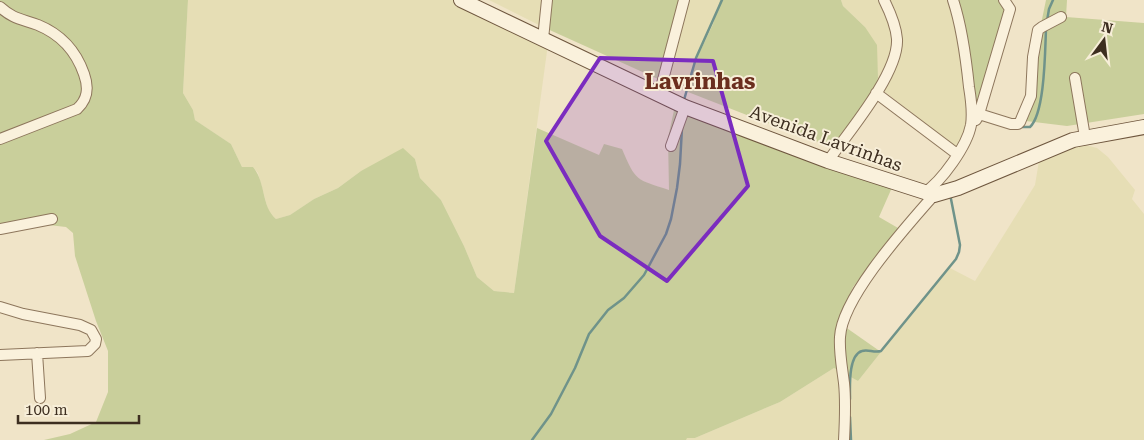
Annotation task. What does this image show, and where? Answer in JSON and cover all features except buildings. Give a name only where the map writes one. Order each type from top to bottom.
[{"type":"street","name":"Avenida Lavrinhas","points":[[461,0],[685,107],[828,161],[929,194]]},
{"type":"street","points":[[543,39],[547,0]]},
{"type":"street","points":[[659,95],[684,0]]},
{"type":"street","points":[[828,161],[890,71],[897,50],[895,27],[884,0]]},
{"type":"street","points":[[844,440],[845,402],[840,329],[844,317],[861,286],[940,180],[968,134],[971,123],[971,103],[964,50],[953,0]]},
{"type":"street","points":[[971,123],[975,122],[979,114],[1009,13],[1009,7],[1004,0]]},
{"type":"street","points":[[0,7],[4,16],[38,25],[63,40],[73,52],[88,83],[87,94],[83,103],[77,109],[0,139]]},
{"type":"street","points":[[979,114],[1011,124],[1018,124],[1024,116],[1031,96],[1033,57],[1038,30],[1061,16]]},
{"type":"street","points":[[1075,78],[1085,137]]},
{"type":"street","points":[[876,93],[957,154]]},
{"type":"street","points":[[671,146],[685,107]]},
{"type":"street","points":[[929,194],[958,188],[1059,145],[1085,137],[1144,127]]},
{"type":"street","points":[[0,229],[52,219]]},
{"type":"street","points":[[0,307],[22,314],[80,326],[91,330],[96,339],[92,348],[88,351],[0,355]]},
{"type":"street","points":[[37,353],[40,398]]},
{"type":"highlighted area","points":[[600,58],[713,61],[748,186],[667,281],[600,236],[546,141]]},
{"type":"shaded area","points":[[188,0],[459,0],[548,44],[514,293],[494,291],[477,277],[441,200],[420,178],[415,159],[361,171],[338,188],[314,199],[290,215],[276,219],[269,213],[258,173],[253,167],[242,167],[231,144],[195,120],[193,110],[183,93]]},
{"type":"shaded area","points":[[489,0],[547,0],[543,27]]},
{"type":"shaded area","points":[[680,0],[720,0],[713,24],[690,73],[688,92],[658,79]]},
{"type":"shaded area","points":[[841,0],[953,0],[974,116],[956,147],[876,85],[878,78],[877,65],[865,27],[843,6]]},
{"type":"shaded area","points":[[1070,141],[1097,148],[1108,157],[1135,190],[1132,199],[1144,214],[1144,440],[686,440],[686,438],[695,438],[780,402],[834,368],[858,381],[948,267],[975,281],[1035,185],[1041,149]]},
{"type":"green space","points":[[0,0],[188,0],[183,93],[193,110],[195,120],[231,144],[242,167],[253,167],[260,180],[268,208],[276,219],[290,215],[314,199],[338,188],[361,171],[403,148],[415,159],[420,178],[441,200],[477,277],[494,291],[514,293],[537,128],[599,155],[604,144],[622,149],[634,174],[638,178],[669,190],[668,138],[676,101],[894,183],[879,217],[898,228],[853,287],[844,309],[841,324],[881,352],[858,381],[834,368],[780,402],[695,438],[687,438],[686,440],[44,440],[70,434],[96,422],[108,392],[108,351],[75,256],[73,233],[66,227],[40,224],[0,227]]},
{"type":"green space","points":[[547,0],[680,0],[658,79],[543,27]]},
{"type":"green space","points":[[720,0],[841,0],[843,6],[865,27],[877,45],[878,78],[873,94],[832,146],[806,138],[688,92],[690,73],[713,24]]},
{"type":"green space","points":[[953,0],[1006,0],[1006,10],[974,116]]},
{"type":"green space","points":[[1046,0],[1067,0],[1066,17],[1144,23],[1144,114],[1067,126],[1026,121]]},
{"type":"waterway","points":[[684,100],[696,58],[722,0]]},
{"type":"waterway","points":[[1047,21],[1053,0]]},
{"type":"waterway","points":[[1019,127],[1030,127],[1039,109],[1043,81],[1046,29]]},
{"type":"waterway","points":[[532,440],[551,414],[575,368],[589,334],[608,310],[624,298],[644,275],[666,234],[677,188],[682,128]]},
{"type":"waterway","points":[[850,399],[852,365],[857,354],[862,351],[881,351],[956,259],[960,245],[950,194]]},
{"type":"waterway","points":[[850,417],[851,440]]},
{"type":"district","name":"Lavrinhas","points":[[700,81]]}]
